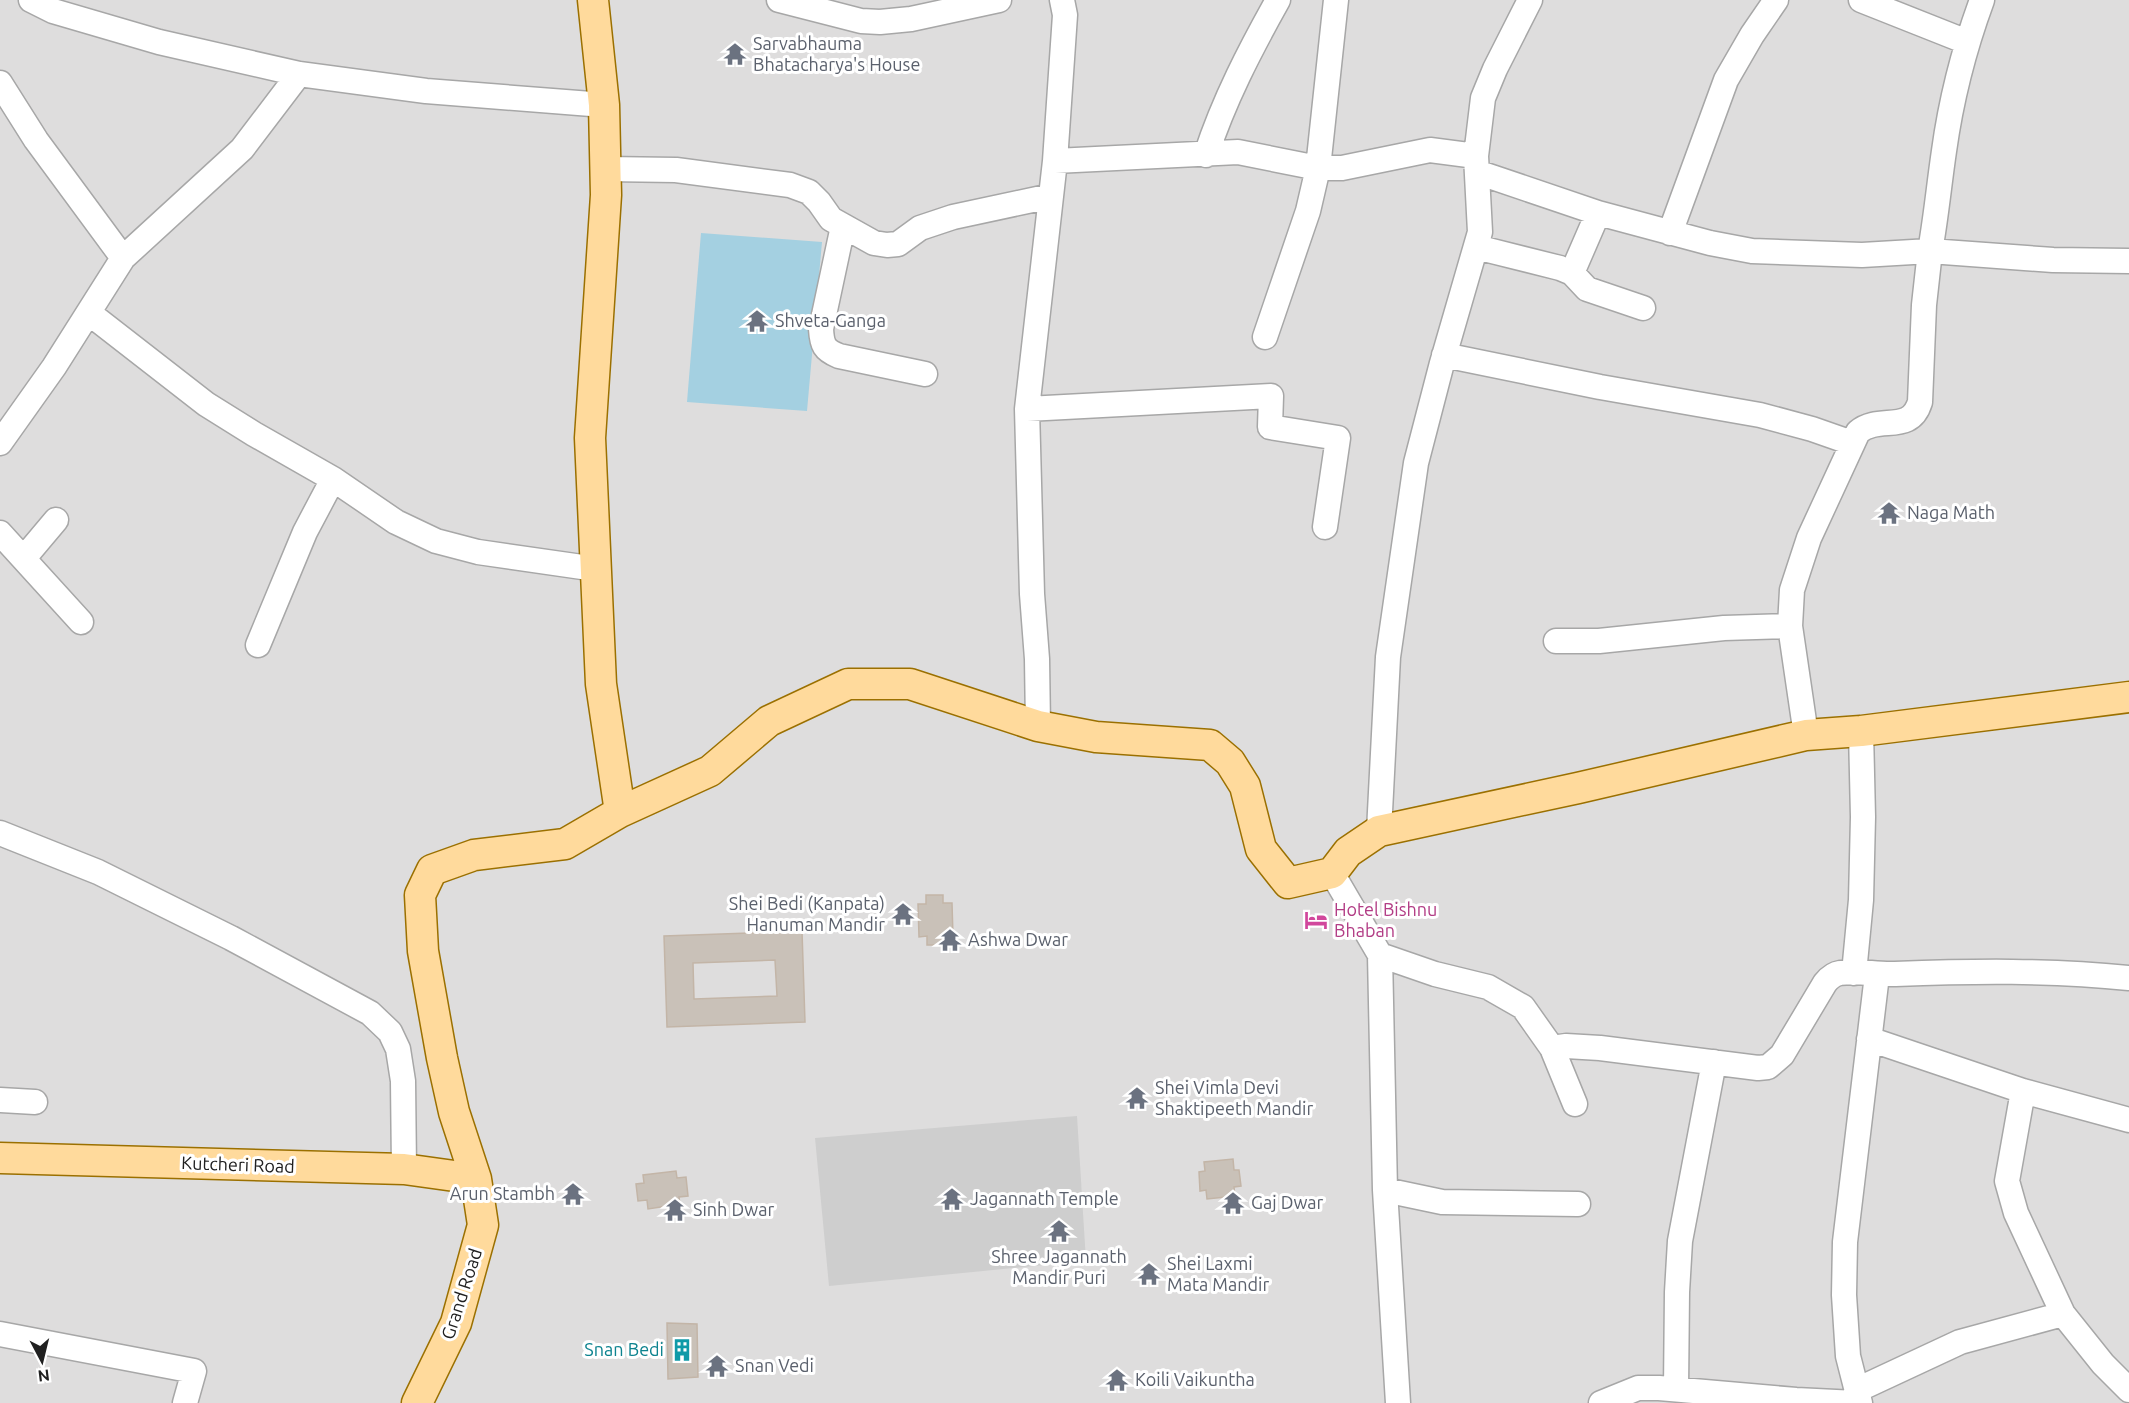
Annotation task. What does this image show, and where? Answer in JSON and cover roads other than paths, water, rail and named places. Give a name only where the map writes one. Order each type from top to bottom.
[{"type":"main road","points":[[594,0],[604,105],[606,195],[590,438],[600,684],[620,812]]},
{"type":"main road","name":"Grand Road","points":[[417,1403],[456,1323],[483,1224],[476,1179],[454,1112],[442,1058],[423,951],[420,895],[432,870],[474,855],[565,844],[620,812],[710,771],[769,720],[848,684],[910,684],[1038,726],[1096,737],[1210,745],[1230,762],[1245,786],[1261,849],[1288,883],[1332,873]]},
{"type":"main road","points":[[1332,873],[1348,852],[1379,831],[1806,735],[1861,731],[2129,697]]},
{"type":"main road","name":"Kutcheri Road","points":[[0,1158],[404,1169],[476,1179]]},
{"type":"street","points":[[31,0],[53,11],[159,42],[300,74],[426,91],[604,105]]},
{"type":"street","points":[[779,0],[861,21],[880,22],[911,19],[999,0]]},
{"type":"street","points":[[1038,726],[1027,409],[1055,161],[1065,15],[1062,0]]},
{"type":"street","points":[[1206,154],[1220,114],[1238,74],[1278,0]]},
{"type":"street","points":[[1264,337],[1308,211],[1318,168],[1336,0]]},
{"type":"street","points":[[1379,831],[1388,657],[1416,463],[1444,355],[1480,232],[1477,164],[1483,98],[1530,0]]},
{"type":"street","points":[[1670,233],[1726,80],[1752,35],[1776,0]]},
{"type":"street","points":[[1861,0],[1967,42]]},
{"type":"street","points":[[1806,735],[1790,626],[1792,590],[1809,538],[1858,432],[1865,426],[1902,422],[1911,418],[1920,402],[1924,305],[1944,151],[1967,42],[1982,0]]},
{"type":"street","points":[[0,443],[89,313],[123,258],[242,149],[300,74]]},
{"type":"street","points":[[0,83],[36,140],[123,258]]},
{"type":"street","points":[[1055,161],[1238,152],[1318,168],[1342,168],[1430,150],[1477,164],[1598,213],[1710,243],[1752,251],[1862,255],[1930,251],[2053,260],[2129,261]]},
{"type":"street","points":[[606,169],[676,170],[790,185],[808,192],[819,202],[831,219],[874,243],[888,245],[898,244],[920,228],[953,217],[1051,196]]},
{"type":"street","points":[[1572,273],[1598,213]]},
{"type":"street","points":[[843,226],[821,329],[822,342],[826,351],[839,356],[925,374]]},
{"type":"street","points":[[1476,247],[1572,273],[1587,289],[1643,308]]},
{"type":"street","points":[[89,313],[206,404],[333,479],[396,522],[436,541],[478,552],[596,569]]},
{"type":"street","points":[[1444,355],[1600,387],[1760,416],[1812,429],[1852,443]]},
{"type":"street","points":[[1027,409],[1271,396],[1270,427],[1338,438],[1325,527]]},
{"type":"street","points":[[258,645],[305,532],[333,479]]},
{"type":"street","points":[[24,558],[56,520]]},
{"type":"street","points":[[0,533],[81,622]]},
{"type":"street","points":[[1556,641],[1599,641],[1724,628],[1790,626]]},
{"type":"street","points":[[1858,1399],[1848,1356],[1844,1295],[1845,1242],[1869,1039],[1861,900],[1863,817],[1861,731]]},
{"type":"street","points":[[0,833],[98,872],[231,938],[370,1013],[390,1032],[398,1049],[404,1081],[404,1169]]},
{"type":"street","points":[[1332,873],[1380,955],[1385,1190],[1398,1403]]},
{"type":"street","points":[[1380,955],[1434,974],[1488,987],[1523,1007],[1552,1048],[1575,1104]]},
{"type":"street","points":[[1552,1048],[1566,1046],[1600,1048],[1758,1068],[1768,1067],[1775,1062],[1832,975],[1841,973],[2036,971],[2129,978]]},
{"type":"street","points":[[1869,1039],[2023,1091],[2129,1120]]},
{"type":"street","points":[[1669,1394],[1680,1241],[1714,1062]]},
{"type":"street","points":[[2023,1091],[2007,1181],[2016,1214],[2062,1314],[2103,1364],[2129,1390]]},
{"type":"street","points":[[0,1100],[35,1102]]},
{"type":"street","points":[[1385,1190],[1442,1202],[1578,1204]]},
{"type":"street","points":[[1601,1403],[1638,1388],[1669,1394],[1796,1400],[1858,1399],[1960,1342],[2062,1314]]},
{"type":"street","points":[[0,1334],[194,1371],[185,1403]]},
{"type":"water","points":[[701,233],[822,242],[807,411],[687,402]]},
{"type":"place","name":"Sarvabhauma Bhatacharya's House","points":[[735,54]]},
{"type":"place","name":"Shveta-Ganga","points":[[757,321]]},
{"type":"place","name":"Naga Math","points":[[1889,513]]},
{"type":"place","name":"Shei Bedi (Kanpata) Hanuman Mandir","points":[[903,914]]},
{"type":"place","name":"Hotel Bishnu Bhaban","points":[[1316,920]]},
{"type":"place","name":"Ashwa Dwar","points":[[950,940]]},
{"type":"place","name":"Shei Vimla Devi Shaktipeeth Mandir","points":[[1137,1098]]},
{"type":"place","name":"Arun Stambh","points":[[573,1194]]},
{"type":"place","name":"Jagannath Temple","points":[[952,1199]]},
{"type":"place","name":"Gaj Dwar","points":[[1233,1203]]},
{"type":"place","name":"Sinh Dwar","points":[[675,1210]]},
{"type":"place","name":"Shree Jagannath Mandir Puri","points":[[1059,1231]]},
{"type":"place","name":"Shei Laxmi Mata Mandir","points":[[1149,1274]]},
{"type":"place","name":"Snan Bedi","points":[[682,1350]]},
{"type":"place","name":"Snan Vedi","points":[[717,1366]]},
{"type":"place","name":"Koili Vaikuntha","points":[[1117,1380]]}]
